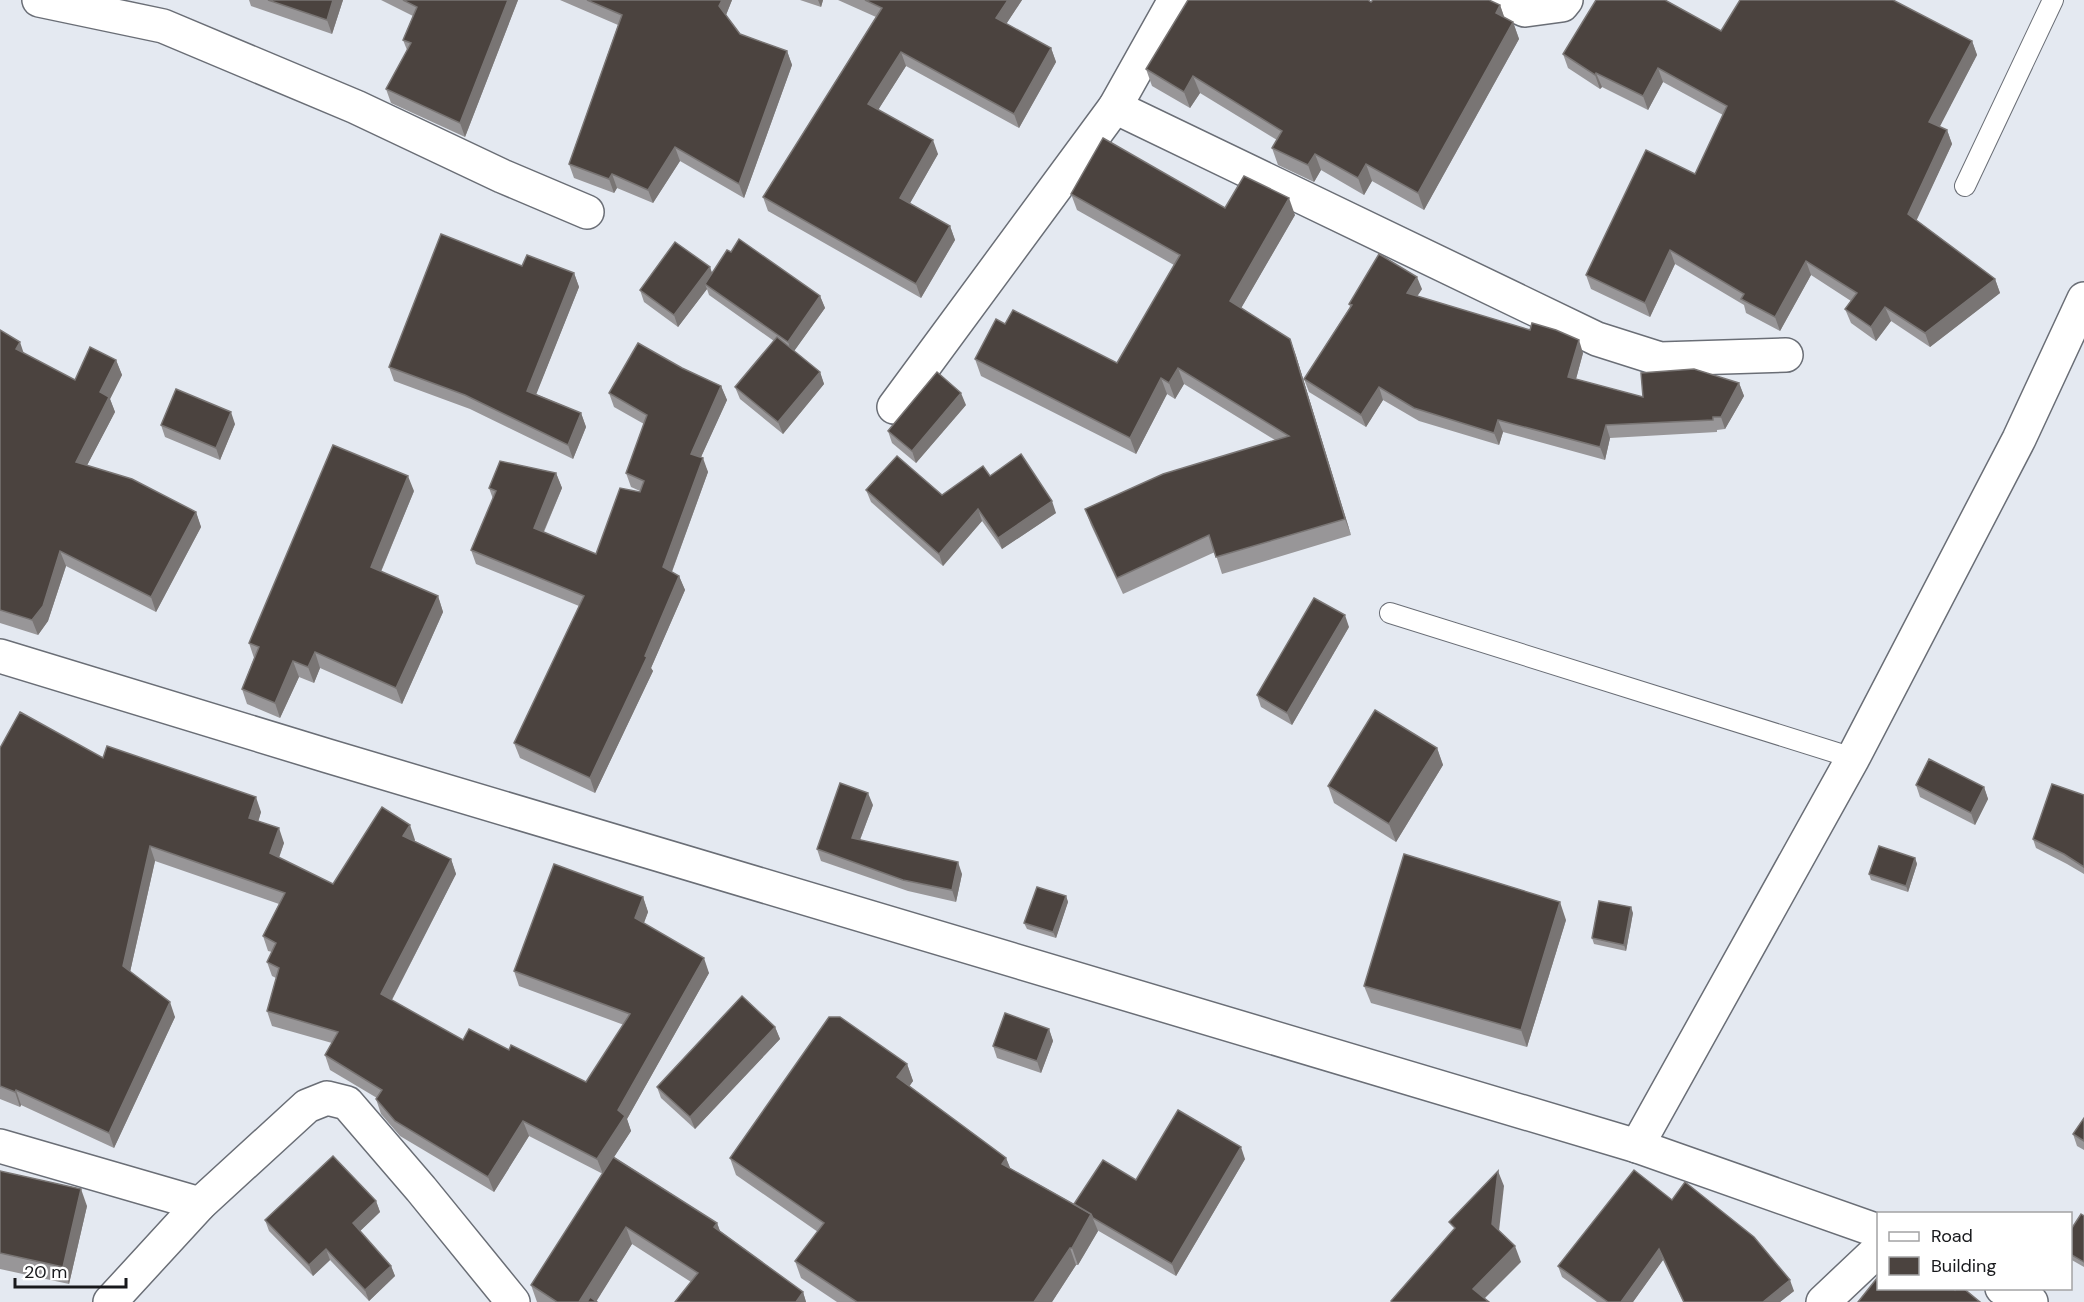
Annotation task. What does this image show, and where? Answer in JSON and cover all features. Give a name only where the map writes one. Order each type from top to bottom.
[{"type":"street","points":[[39,0],[163,26],[356,107],[502,176],[587,212]]},
{"type":"street","points":[[894,406],[1115,107],[1175,0]]},
{"type":"street","points":[[1503,0],[1525,10],[1562,5],[1566,0]]},
{"type":"street","points":[[1115,107],[1597,339],[1659,359],[1786,355]]},
{"type":"street","points":[[1637,1146],[1853,758],[2019,439],[2084,298]]},
{"type":"street","points":[[0,656],[351,763],[1637,1146],[1877,1232]]},
{"type":"street","points":[[110,1302],[200,1204],[307,1106],[327,1098],[347,1103],[513,1302]]},
{"type":"street","points":[[0,1146],[200,1204]]},
{"type":"street","points":[[1823,1302],[1877,1251]]},
{"type":"street","points":[[2006,1290],[2031,1302]]},
{"type":"lane","points":[[1965,186],[2053,0]]},
{"type":"lane","points":[[1390,613],[1853,758]]},
{"type":"building","points":[[268,0],[333,0],[327,20]]},
{"type":"building","points":[[403,0],[508,0],[460,123],[386,89],[411,43],[403,40],[417,7]]},
{"type":"building","points":[[587,0],[722,0],[719,6],[740,34],[787,51],[739,184],[675,147],[648,190],[612,174],[609,179],[569,164],[622,15]]},
{"type":"building","points":[[865,0],[1008,0],[996,18],[1051,48],[1014,114],[901,52],[868,104],[933,140],[900,198],[950,226],[916,284],[763,197],[882,8]]},
{"type":"building","points":[[1188,0],[1368,0],[1371,2],[1373,0],[1489,0],[1500,5],[1496,13],[1513,22],[1418,193],[1366,164],[1358,178],[1315,154],[1308,165],[1272,148],[1282,131],[1193,76],[1184,92],[1146,69]]},
{"type":"building","points":[[1596,0],[1665,0],[1721,31],[1740,0],[1893,0],[1972,41],[1929,122],[1947,130],[1908,214],[1995,279],[1925,333],[1885,307],[1871,327],[1845,309],[1857,293],[1806,261],[1775,317],[1741,299],[1744,294],[1670,250],[1645,303],[1586,275],[1646,150],[1695,174],[1727,106],[1658,68],[1643,96],[1596,73],[1595,75],[1563,54]]},
{"type":"building","points":[[1103,138],[1225,208],[1244,176],[1289,198],[1230,301],[1290,339],[1345,519],[1216,557],[1209,535],[1117,578],[1085,509],[1163,474],[1289,436],[1178,368],[1169,383],[1161,378],[1130,438],[975,359],[996,319],[1005,324],[1013,310],[1117,363],[1180,255],[1071,194]]},
{"type":"building","points":[[441,234],[522,266],[527,255],[574,273],[527,391],[581,413],[568,445],[465,395],[389,367]]},
{"type":"building","points":[[739,239],[820,296],[788,342],[705,284],[727,250],[731,252]]},
{"type":"building","points":[[675,242],[710,267],[674,315],[640,290]]},
{"type":"building","points":[[1379,254],[1417,277],[1407,293],[1530,330],[1532,323],[1579,340],[1568,377],[1643,397],[1641,373],[1694,369],[1739,383],[1721,417],[1713,417],[1713,420],[1606,425],[1600,447],[1498,420],[1494,433],[1414,408],[1379,387],[1361,415],[1304,379],[1352,305],[1349,304]]},
{"type":"building","points":[[0,330],[20,342],[16,349],[75,380],[90,347],[116,360],[100,392],[109,397],[76,462],[132,479],[196,512],[151,597],[60,551],[43,606],[32,620],[0,610]]},
{"type":"building","points":[[777,337],[820,372],[778,422],[735,387]]},
{"type":"building","points":[[638,343],[682,368],[721,386],[691,454],[703,458],[663,567],[679,576],[645,656],[647,657],[590,778],[514,743],[584,596],[471,550],[496,491],[489,488],[500,461],[556,473],[534,528],[596,554],[620,488],[640,492],[644,481],[626,473],[647,415],[609,393]]},
{"type":"building","points":[[937,372],[961,393],[912,451],[888,431]]},
{"type":"building","points":[[176,389],[231,412],[216,448],[161,425]]},
{"type":"building","points":[[333,445],[408,476],[371,567],[438,596],[396,688],[315,652],[308,667],[293,661],[275,703],[242,689],[259,647],[249,643]]},
{"type":"building","points":[[1021,454],[1052,501],[998,538],[978,509],[939,554],[866,490],[897,456],[942,495],[983,466],[990,476]]},
{"type":"building","points":[[1314,598],[1345,615],[1287,713],[1257,695]]},
{"type":"building","points":[[1375,710],[1437,748],[1389,824],[1328,786]]},
{"type":"building","points":[[20,712],[103,758],[107,746],[256,797],[249,818],[279,828],[270,853],[333,884],[382,807],[410,825],[403,836],[451,859],[381,994],[463,1040],[469,1029],[509,1050],[511,1045],[586,1082],[630,1014],[514,971],[554,864],[643,897],[635,918],[704,958],[618,1110],[625,1116],[597,1159],[523,1121],[488,1177],[395,1121],[376,1099],[382,1090],[325,1055],[338,1032],[267,1011],[279,968],[267,962],[276,943],[263,936],[285,893],[150,846],[123,966],[170,1002],[109,1133],[16,1090],[15,1092],[0,1086],[0,748]]},
{"type":"building","points":[[1929,759],[1984,787],[1971,813],[1916,785]]},
{"type":"building","points":[[840,783],[868,793],[852,838],[958,862],[952,890],[903,880],[817,849]]},
{"type":"building","points":[[2052,784],[2084,795],[2084,867],[2033,839]]},
{"type":"building","points":[[1879,846],[1915,858],[1906,886],[1869,874]]},
{"type":"building","points":[[1404,854],[1560,902],[1521,1030],[1364,986]]},
{"type":"building","points":[[1037,887],[1066,896],[1053,932],[1024,923]]},
{"type":"building","points":[[1599,901],[1631,907],[1624,945],[1592,938]]},
{"type":"building","points":[[742,996],[775,1027],[690,1117],[657,1087]]},
{"type":"building","points":[[1005,1013],[1049,1029],[1037,1061],[993,1046]]},
{"type":"building","points":[[829,1017],[840,1017],[907,1064],[897,1077],[1006,1158],[1002,1164],[1091,1214],[1072,1248],[1034,1302],[857,1302],[795,1261],[824,1223],[730,1158]]},
{"type":"building","points":[[1178,1110],[1241,1147],[1172,1264],[1093,1218],[1091,1214],[1074,1204],[1103,1160],[1136,1180]]},
{"type":"building","points":[[2084,1118],[2084,1141],[2073,1134]]},
{"type":"building","points":[[333,1156],[376,1201],[353,1223],[391,1266],[365,1290],[326,1249],[309,1265],[265,1220]]},
{"type":"building","points":[[613,1157],[717,1223],[714,1227],[803,1292],[796,1302],[675,1302],[698,1273],[626,1227],[579,1302],[557,1302],[531,1285]]},
{"type":"building","points":[[1634,1170],[1672,1200],[1685,1182],[1754,1237],[1790,1280],[1763,1302],[1684,1302],[1659,1249],[1621,1302],[1608,1302],[1558,1266]]},
{"type":"building","points":[[0,1171],[81,1189],[63,1267],[0,1253]]},
{"type":"building","points":[[1498,1171],[1492,1224],[1515,1246],[1473,1289],[1489,1302],[1392,1302],[1455,1228],[1449,1222]]},
{"type":"building","points":[[2081,1214],[2084,1216],[2084,1262],[2072,1255],[2072,1228]]},
{"type":"building","points":[[1877,1278],[1877,1290],[1965,1290],[1980,1302],[1858,1302]]},
{"type":"building","points":[[590,1297],[597,1302],[587,1302]]}]
